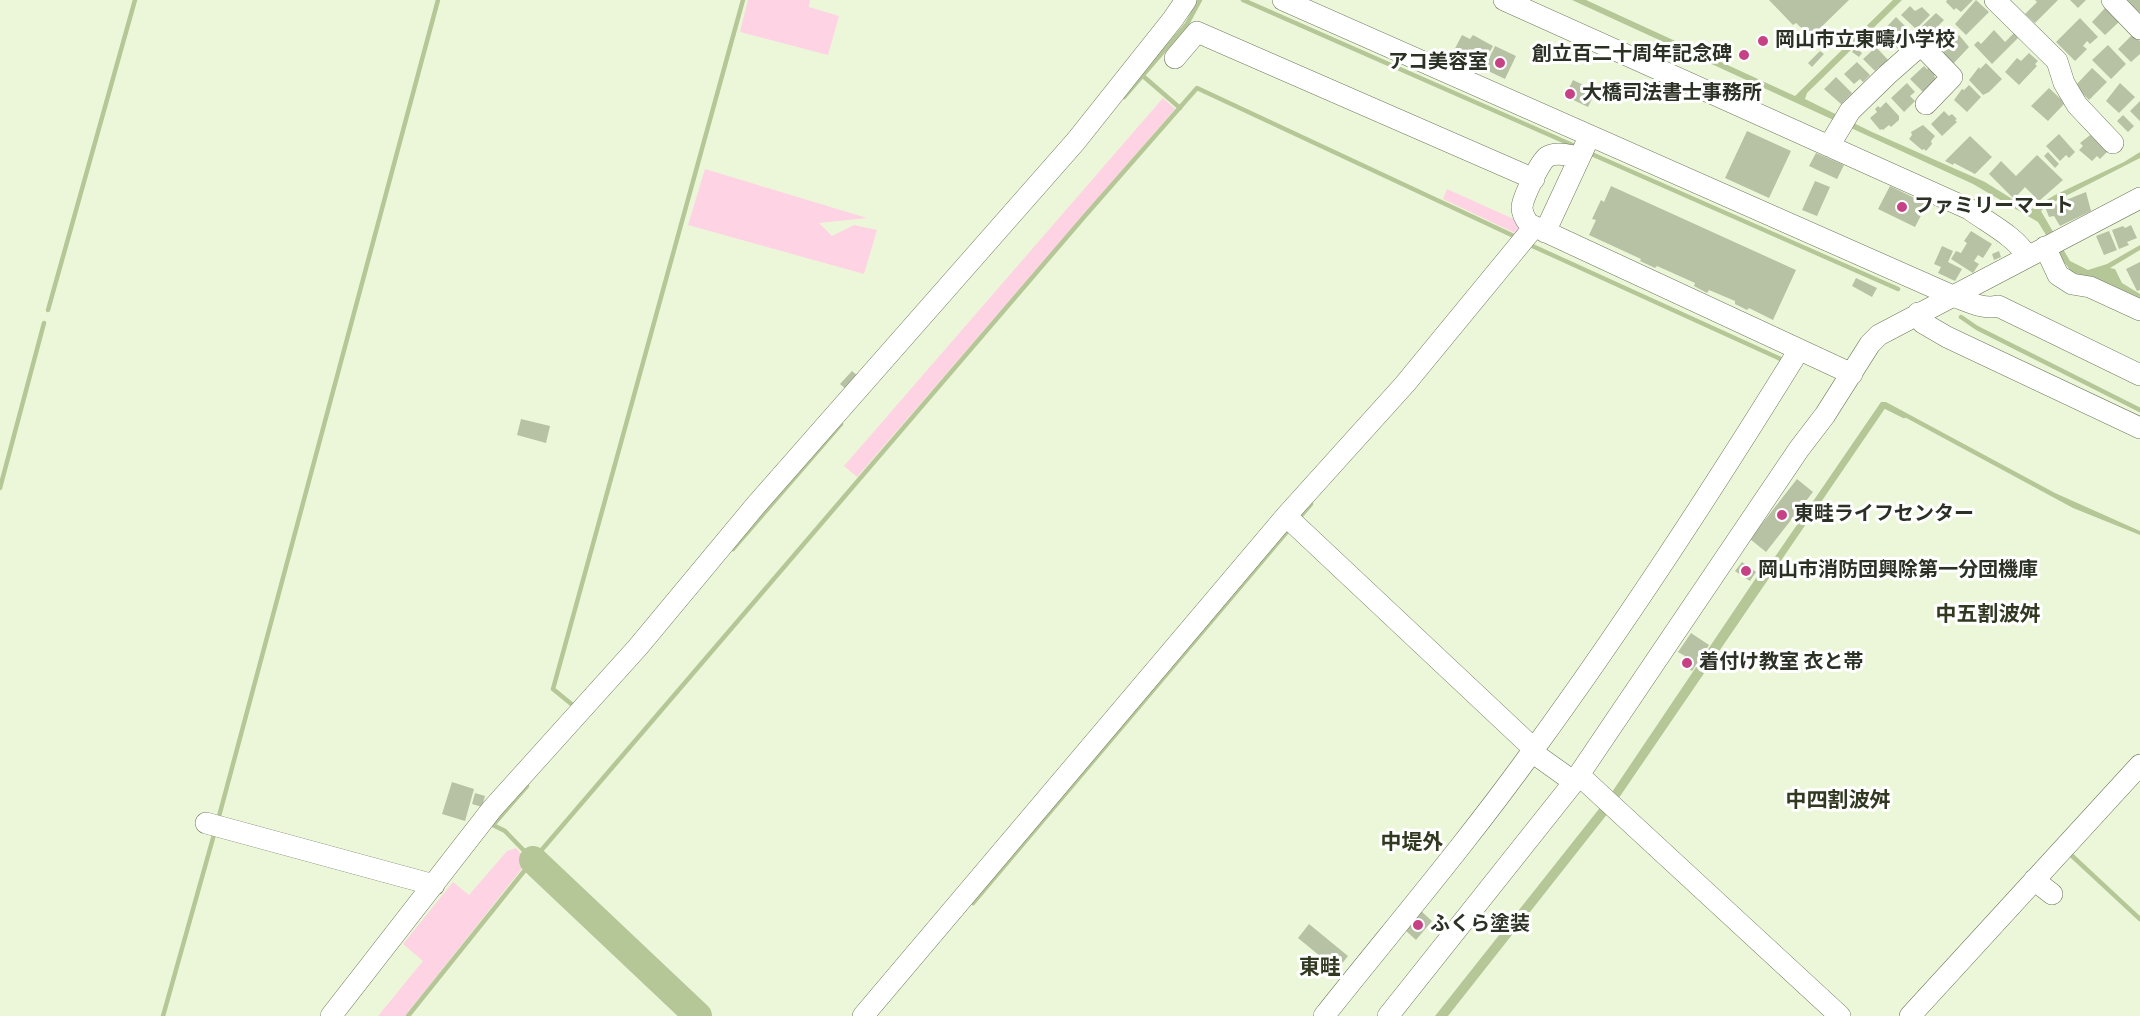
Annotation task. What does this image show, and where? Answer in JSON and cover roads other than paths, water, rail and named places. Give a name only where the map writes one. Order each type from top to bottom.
[{"type":"street","points":[[331,1016],[492,808],[638,647],[756,505],[1076,141],[1186,0]]},
{"type":"street","points":[[1283,0],[1584,148],[1953,296],[1980,306],[1993,308],[1998,306]]},
{"type":"street","points":[[1504,0],[1969,209],[2023,249],[2036,251],[2058,275],[2072,284],[2090,287],[2140,310]]},
{"type":"street","points":[[1995,0],[2057,61],[2064,83],[2077,105],[2113,143]]},
{"type":"street","points":[[2112,0],[2140,29]]},
{"type":"street","points":[[1174,58],[1197,32],[1534,178]]},
{"type":"street","points":[[1828,146],[1843,122],[1887,75],[1921,45],[1952,77],[1926,104]]},
{"type":"street","points":[[1584,148],[1553,154],[1546,158],[1534,178],[1522,207],[1531,235],[1852,374]]},
{"type":"street","points":[[863,1016],[1292,521],[1531,235],[1584,148]]},
{"type":"street","points":[[1388,1016],[1576,778],[1852,374],[1870,344],[1879,335],[1918,313],[2140,198]]},
{"type":"street","points":[[1987,279],[1986,298],[1998,306],[2140,375]]},
{"type":"street","points":[[1918,313],[1923,322],[1947,337],[2140,428]]},
{"type":"street","points":[[1324,1016],[1536,754],[1671,553],[1799,350]]},
{"type":"street","points":[[1292,521],[1536,754],[1576,778],[1610,803],[1840,1016]]},
{"type":"street","points":[[1910,1016],[2042,886],[2140,765]]},
{"type":"street","points":[[213,825],[434,885]]},
{"type":"waterway","points":[[48,310],[135,0]]},
{"type":"waterway","points":[[218,820],[438,0]]},
{"type":"waterway","points":[[575,707],[553,689],[743,0]]},
{"type":"waterway","points":[[1124,97],[1187,24],[1200,0]]},
{"type":"waterway","points":[[1243,0],[1577,147]]},
{"type":"waterway","points":[[1143,76],[1180,108]]},
{"type":"waterway","points":[[408,1016],[533,860],[1197,88],[1518,238]]},
{"type":"waterway","points":[[1587,152],[1898,289]]},
{"type":"waterway","points":[[1528,244],[1785,361]]},
{"type":"waterway","points":[[1961,317],[1977,328],[2140,410]]},
{"type":"waterway","points":[[0,488],[44,323]]},
{"type":"waterway","points":[[1882,405],[1904,416]]},
{"type":"waterway","points":[[733,549],[841,424]]},
{"type":"waterway","points":[[1299,518],[1311,504]]},
{"type":"waterway","points":[[973,903],[1291,527]]},
{"type":"waterway","points":[[493,825],[527,786]]},
{"type":"waterway","points":[[493,825],[505,831],[533,860]]},
{"type":"waterway","points":[[163,1016],[215,831]]},
{"type":"waterway","points":[[2070,854],[2140,919]]},
{"type":"waterway","points":[[533,860],[698,1016]]},
{"type":"place","name":"岡山市立東疇小学校","points":[[1763,41]]},
{"type":"place","name":"創立百二十周年記念碑","points":[[1744,55]]},
{"type":"place","name":"アコ美容室","points":[[1500,63]]},
{"type":"place","name":"大橋司法書士事務所","points":[[1570,94]]},
{"type":"place","name":"ファミリーマート","points":[[1902,207]]},
{"type":"place","name":"東畦ライフセンター","points":[[1782,515]]},
{"type":"place","name":"岡山市消防団興除第一分団機庫","points":[[1746,571]]},
{"type":"place","name":"着付け教室 衣と帯","points":[[1687,663]]},
{"type":"place","name":"ふくら塗装","points":[[1418,925]]},
{"type":"district","name":"中五割波舛","points":[[1988,616]]},
{"type":"district","name":"中四割波舛","points":[[1838,802]]},
{"type":"district","name":"中堤外","points":[[1412,844]]},
{"type":"district","name":"東畦","points":[[1320,969]]}]
